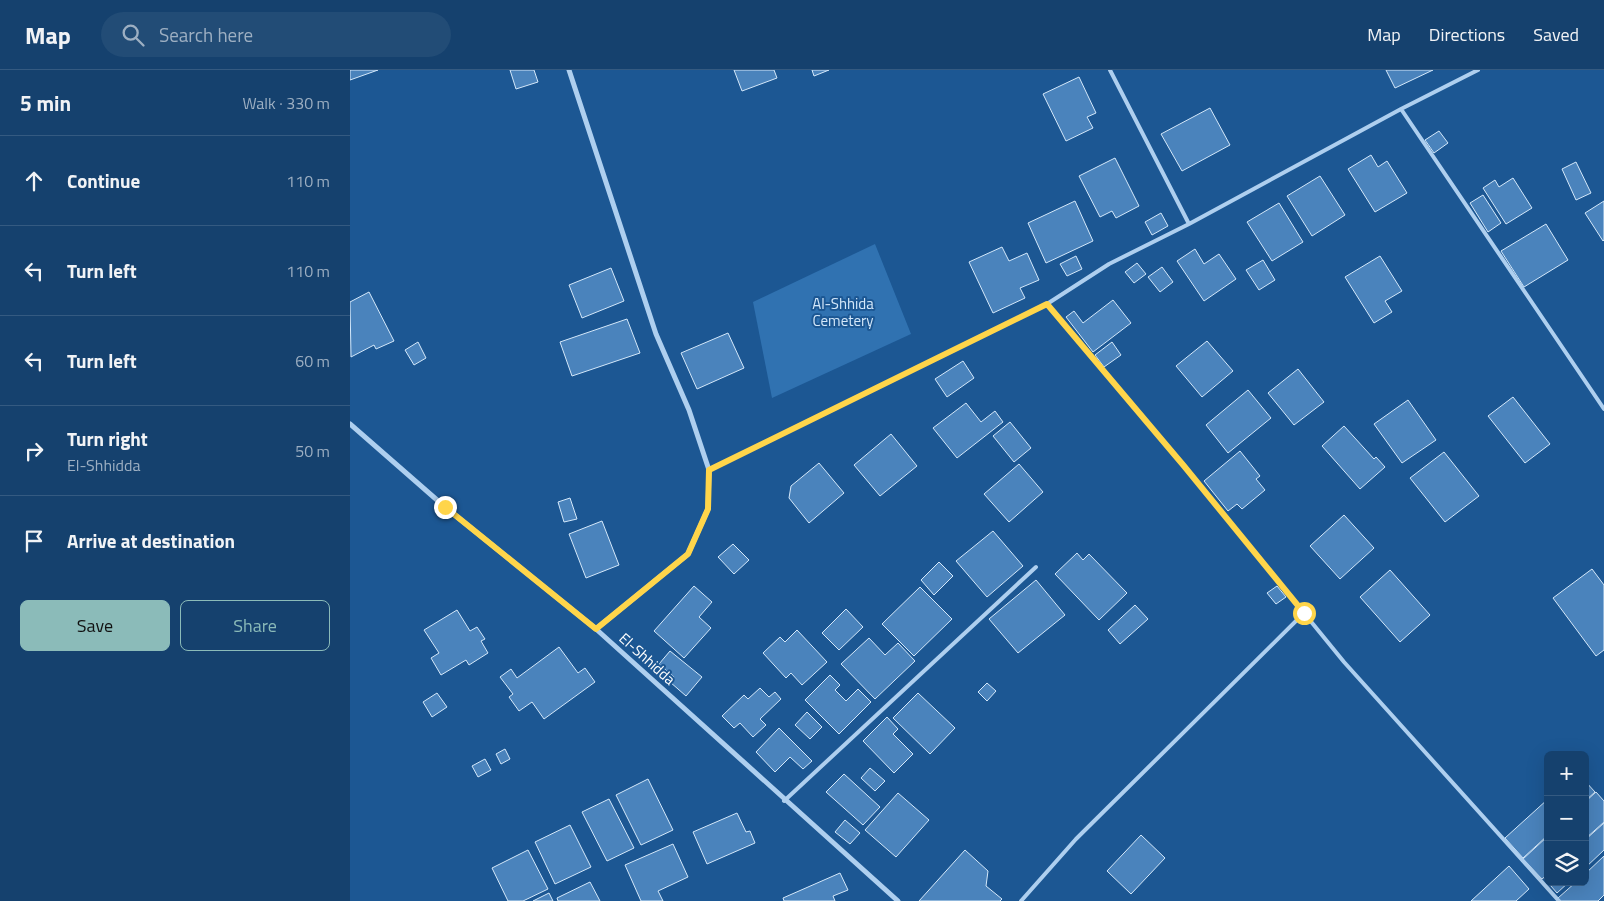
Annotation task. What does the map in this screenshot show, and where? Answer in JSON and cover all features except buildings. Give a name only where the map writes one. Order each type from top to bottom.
[{"type":"street","points":[[569,70],[656,334],[689,410],[709,470],[708,509],[688,554],[596,629]]},
{"type":"street","name":"El-Shhidda","points":[[350,424],[445,507],[596,629],[898,901]]},
{"type":"lane","points":[[1110,70],[1190,224]]},
{"type":"lane","points":[[709,470],[1047,304],[1109,264],[1190,224],[1401,109],[1478,70]]},
{"type":"lane","points":[[1401,109],[1604,409]]},
{"type":"lane","points":[[1047,304],[1184,466],[1344,662],[1559,901]]},
{"type":"lane","points":[[784,800],[1036,567]]},
{"type":"lane","points":[[1021,901],[1076,839],[1304,613]]},
{"type":"green space","name":"Al-Shhida Cemetery","points":[[875,244],[911,334],[772,398],[753,302]]},
{"type":"route","points":[[445,507],[596,629],[688,554],[708,509],[709,470],[905,372],[1047,304],[1184,466],[1304,613]]}]
